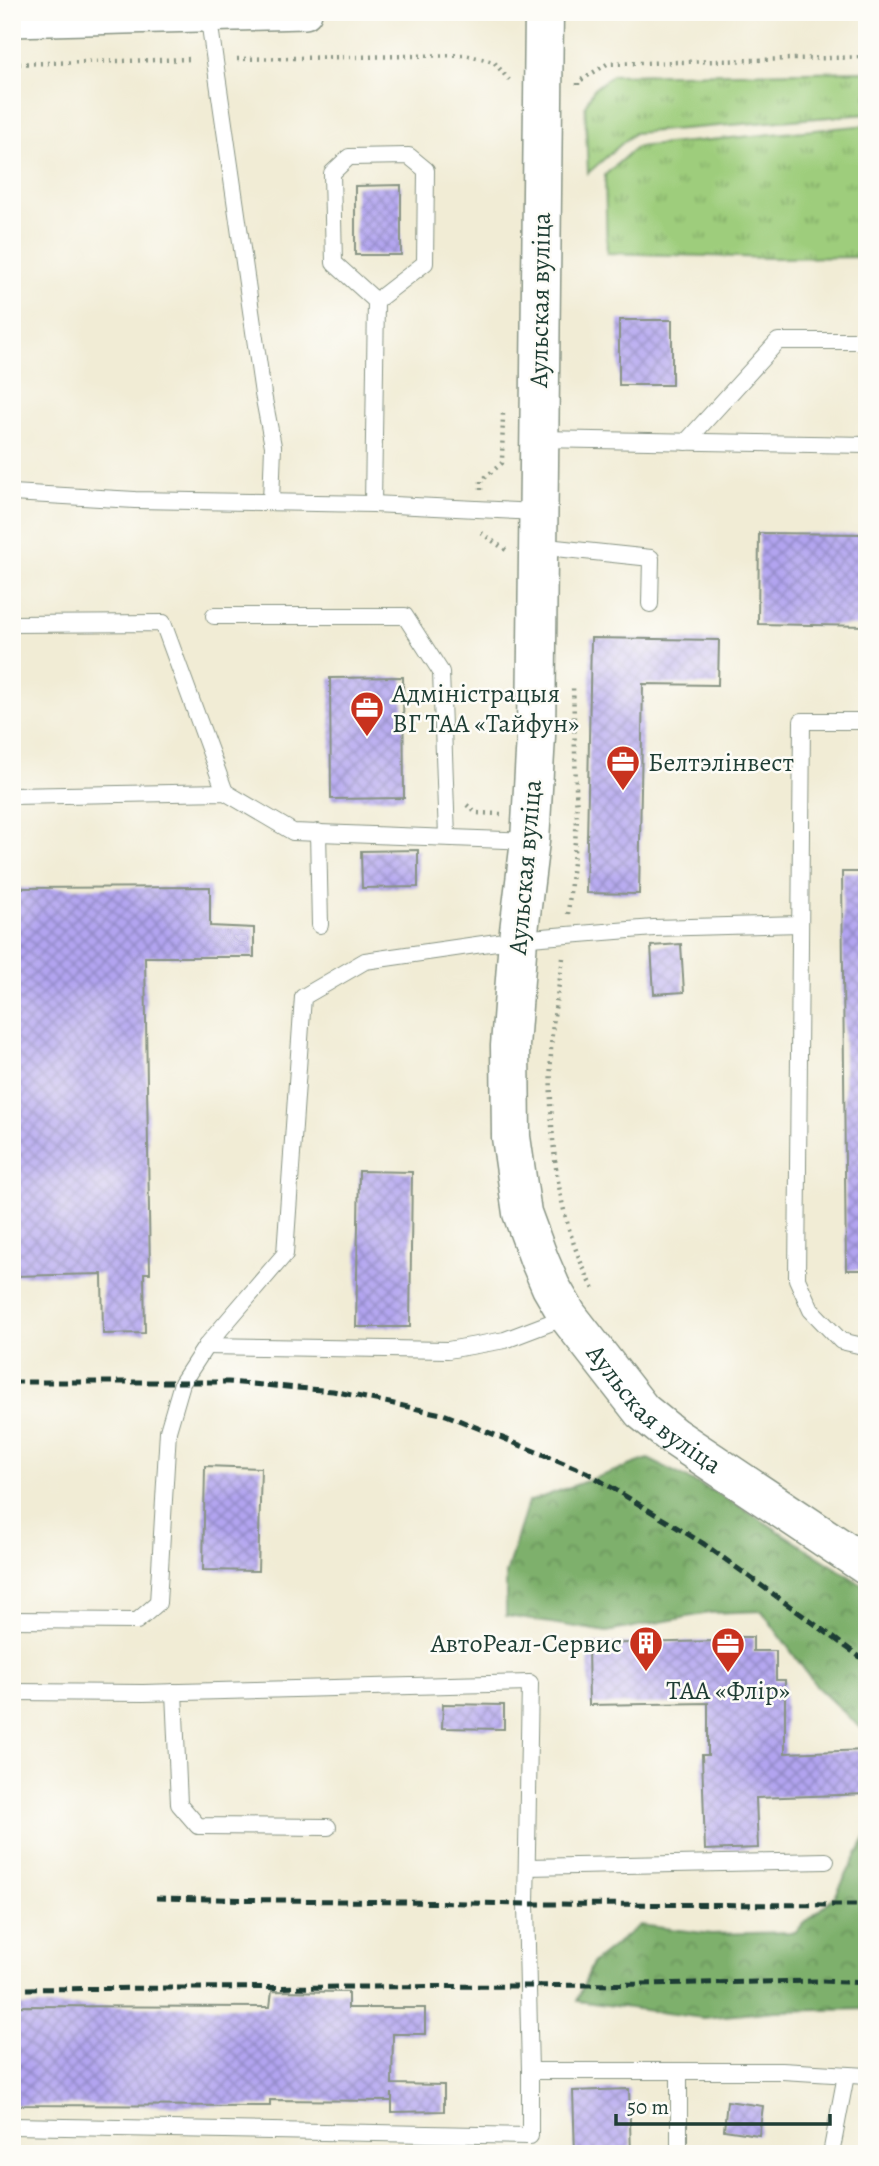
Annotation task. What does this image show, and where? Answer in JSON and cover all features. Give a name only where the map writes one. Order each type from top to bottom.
[{"type":"street","points":[[12,20],[305,12]]},
{"type":"street","name":"Аульская вуліца","points":[[544,12],[536,736],[530,841],[518,939],[510,1046],[511,1137],[522,1213],[551,1287],[584,1308],[642,1411],[673,1436],[867,1566]]},
{"type":"lane","points":[[208,13],[263,394],[274,446],[271,502]]},
{"type":"lane","points":[[373,504],[376,301],[334,262],[332,173],[349,157],[409,156],[426,170],[425,263],[376,301]]},
{"type":"lane","points":[[686,442],[778,341],[867,341]]},
{"type":"lane","points":[[538,439],[867,445]]},
{"type":"lane","points":[[12,493],[135,500],[373,504],[537,529],[652,558],[650,604]]},
{"type":"lane","points":[[214,616],[405,616],[441,673],[447,837]]},
{"type":"lane","points":[[12,624],[163,623],[225,792]]},
{"type":"lane","points":[[867,721],[802,722],[797,1279],[811,1310],[841,1341],[867,1347]]},
{"type":"lane","points":[[12,796],[225,792],[293,832],[530,841]]},
{"type":"lane","points":[[318,832],[320,925]]},
{"type":"lane","points":[[12,1620],[137,1621],[159,1603],[168,1431],[182,1383],[206,1346],[285,1254],[303,997],[365,961],[518,939],[654,929],[800,924]]},
{"type":"lane","points":[[206,1346],[448,1350],[505,1340],[584,1308]]},
{"type":"lane","points":[[12,1692],[174,1692],[530,1683],[526,1986],[530,2154]]},
{"type":"lane","points":[[174,1692],[179,1804],[198,1825],[328,1827]]},
{"type":"lane","points":[[527,1867],[826,1861]]},
{"type":"lane","points":[[530,2071],[782,2071],[867,2076]]},
{"type":"lane","points":[[679,2071],[679,2154]]},
{"type":"lane","points":[[831,2154],[846,2075]]},
{"type":"lane","points":[[12,2126],[530,2137]]},
{"type":"path","points":[[12,64],[465,55],[494,62],[511,82]]},
{"type":"path","points":[[578,96],[578,82],[607,64],[867,57]]},
{"type":"path","points":[[573,684],[577,820],[566,936],[551,1047],[553,1156],[565,1219],[589,1279],[584,1308]]},
{"type":"green space","points":[[867,71],[867,114],[634,133],[588,173],[585,106],[594,89],[612,75]]},
{"type":"green space","points":[[867,125],[867,257],[771,258],[607,253],[605,175],[636,147]]},
{"type":"green space","points":[[648,1459],[727,1498],[867,1588],[867,1734],[817,1687],[762,1611],[709,1613],[607,1632],[506,1616],[506,1574],[528,1502]]},
{"type":"green space","points":[[867,1835],[867,2009],[775,2011],[703,2018],[577,2001],[593,1962],[640,1925],[711,1934],[795,1932],[836,1895]]},
{"type":"building","points":[[401,185],[401,255],[355,255],[355,186]]},
{"type":"building","points":[[619,320],[672,320],[672,385],[619,385]]},
{"type":"building","points":[[759,533],[867,534],[867,626],[758,624]]},
{"type":"building","points":[[591,638],[719,640],[718,685],[643,684],[639,894],[586,893]]},
{"type":"building","name":"Адміністрацыя ВГ ТАА «Тайфун»","points":[[403,677],[404,798],[331,799],[330,678]]},
{"type":"building","points":[[418,850],[418,887],[362,888],[361,851]]},
{"type":"building","points":[[842,872],[867,872],[867,1270],[846,1270]]},
{"type":"building","points":[[210,887],[210,926],[254,928],[254,957],[145,957],[150,1273],[144,1273],[145,1333],[103,1334],[102,1274],[12,1276],[12,888]]},
{"type":"building","points":[[681,944],[684,992],[654,994],[651,946]]},
{"type":"building","points":[[359,1171],[412,1172],[410,1327],[356,1327]]},
{"type":"building","points":[[205,1466],[261,1468],[258,1571],[203,1570]]},
{"type":"building","points":[[718,1637],[753,1637],[753,1651],[776,1651],[776,1680],[785,1680],[785,1753],[867,1750],[867,1794],[756,1798],[758,1848],[705,1850],[702,1755],[708,1755],[708,1703],[589,1705],[588,1644],[718,1641]]},
{"type":"building","points":[[443,1704],[504,1705],[504,1729],[442,1728]]},
{"type":"building","points":[[272,1991],[348,1992],[348,2008],[425,2008],[425,2034],[393,2034],[392,2084],[444,2085],[444,2111],[392,2112],[392,2101],[270,2100],[270,2106],[12,2105],[12,2006],[270,2007]]},
{"type":"building","points":[[629,2089],[631,2154],[575,2154],[573,2091]]},
{"type":"building","points":[[727,2101],[763,2106],[759,2135],[724,2130]]},
{"type":"railway","points":[[12,1382],[228,1382],[333,1391],[446,1415],[586,1472],[704,1544],[867,1662]]},
{"type":"railway","points":[[156,1898],[867,1907]]},
{"type":"railway","points":[[12,1989],[822,1981],[867,1983]]},
{"type":"place","name":"Адміністрацыя ВГ ТАА «Тайфун»","points":[[367,738]]},
{"type":"place","name":"Белтэлінвест","points":[[623,792]]},
{"type":"place","name":"АвтоРеал-Сервис","points":[[646,1673]]},
{"type":"place","name":"ТАА «Флір»","points":[[728,1674]]}]
